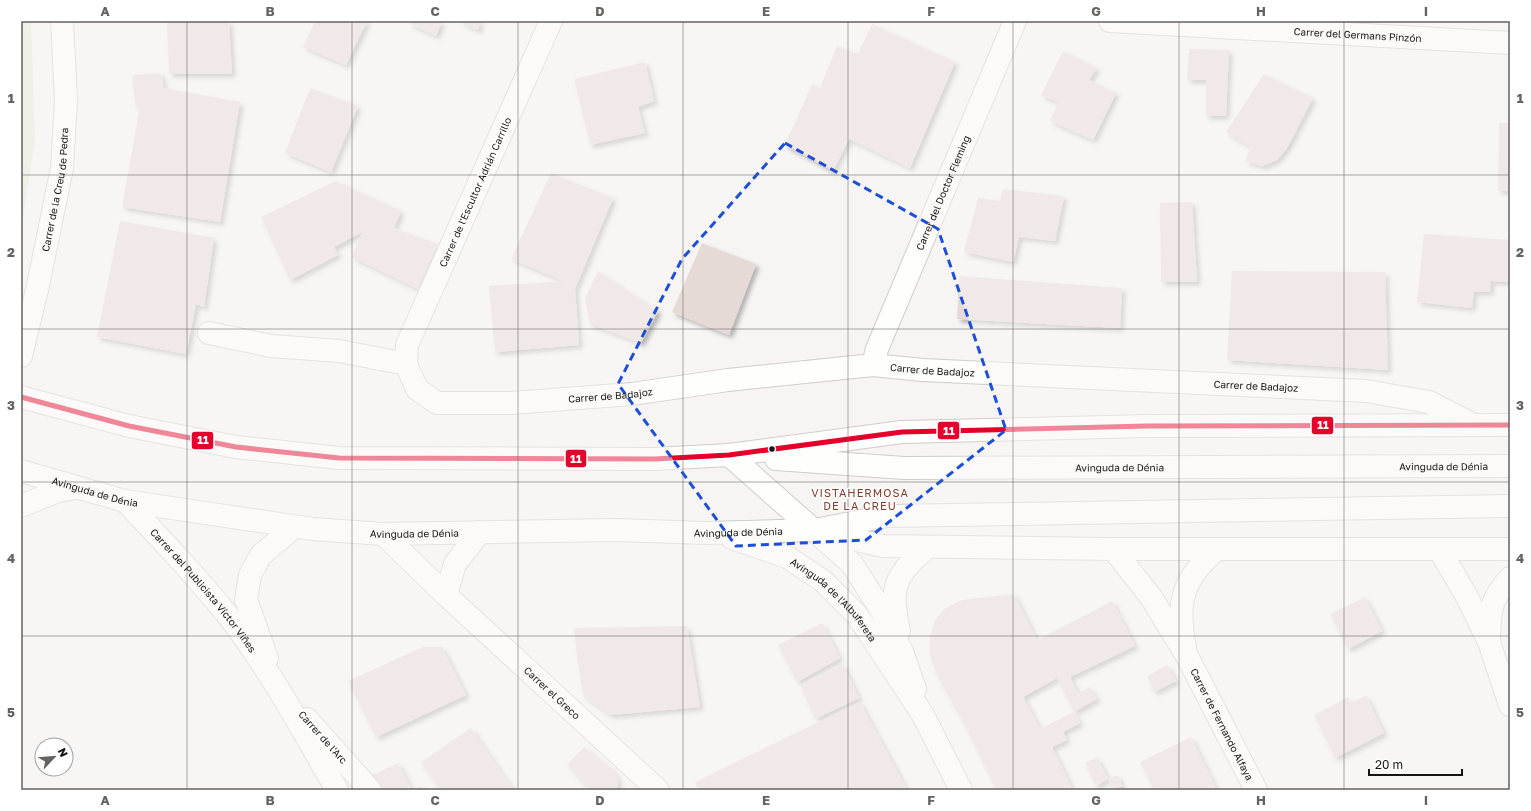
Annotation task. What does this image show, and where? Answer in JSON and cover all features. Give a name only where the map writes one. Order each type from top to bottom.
[{"type":"main road","name":"Carrer de la Creu de Pedra","points":[[21,356],[62,168],[66,100],[62,21]]},
{"type":"main road","name":"Carrer de l'Escultor Adrián Carrillo","points":[[406,364],[407,345],[551,21]]},
{"type":"main road","name":"Carrer del Doctor Fleming","points":[[874,365],[877,349],[1015,21]]},
{"type":"main road","name":"Carrer del Germans Pinzón","points":[[1110,21],[1510,43]]},
{"type":"main road","points":[[209,333],[271,346],[338,351],[406,364]]},
{"type":"main road","name":"Carrer de Badajoz","points":[[406,364],[417,388],[437,403],[511,403],[632,394],[728,380],[874,365],[923,370],[1366,390],[1429,402],[1474,425]]},
{"type":"main road","name":"Avinguda de Dénia","points":[[21,397],[129,426],[236,447],[339,458],[648,459],[729,455],[902,432],[1147,426],[1510,425]]},
{"type":"main road","name":"Avinguda de Dénia","points":[[729,455],[904,468],[1510,466]]},
{"type":"main road","name":"Avinguda de l'Albufereta","points":[[729,455],[852,564],[880,608],[903,654]]},
{"type":"main road","name":"Avinguda de Dénia","points":[[21,471],[125,501],[294,527],[383,534],[616,530],[706,533],[815,530],[887,516],[1510,506]]},
{"type":"main road","points":[[21,506],[58,491],[76,488]]},
{"type":"main road","name":"Carrer del Publicista Víctor Viñes","points":[[125,501],[164,542],[229,617],[276,684],[337,790]]},
{"type":"main road","name":"Carrer del Publicista Víctor Viñes","points":[[276,684],[246,600],[250,576],[261,555],[294,527]]},
{"type":"main road","name":"Avinguda de Dénia","points":[[815,530],[883,546],[1113,549],[1510,549]]},
{"type":"main road","points":[[446,595],[455,564],[480,532]]},
{"type":"main road","name":"Avinguda de l'Albufereta","points":[[706,533],[742,540],[787,557],[823,581],[857,615],[923,715],[962,790]]},
{"type":"main road","name":"Carrer el Greco","points":[[383,534],[649,787]]},
{"type":"main road","name":"Avinguda de l'Albufereta","points":[[923,715],[903,654],[893,604],[896,584],[909,563],[928,547]]},
{"type":"main road","name":"Carrer de Fernando Alfaya","points":[[1113,549],[1150,597],[1188,658],[1256,790]]},
{"type":"main road","name":"Carrer de Fernando Alfaya","points":[[1188,658],[1181,624],[1182,596],[1199,564],[1217,549]]},
{"type":"main road","points":[[1439,549],[1466,595],[1489,642],[1510,705]]},
{"type":"main road","points":[[1489,642],[1490,615],[1496,593],[1510,578]]},
{"type":"main road","name":"Carrer de l'Arc","points":[[276,684],[370,790]]},
{"type":"highlighted area","points":[[785,143],[938,229],[1006,430],[866,540],[736,546],[618,384],[682,259]]},
{"type":"green space","points":[[21,21],[31,21],[35,140],[21,231]]},
{"type":"building","points":[[167,21],[229,21],[232,74],[169,74]]},
{"type":"building","points":[[315,21],[367,21],[346,65],[303,47]]},
{"type":"building","points":[[411,21],[442,21],[436,36],[410,24]]},
{"type":"building","points":[[458,21],[481,21],[478,30]]},
{"type":"building","points":[[872,24],[955,62],[910,168],[849,139],[833,171],[785,145],[812,84],[820,88],[837,46],[858,54]]},
{"type":"building","points":[[1189,49],[1229,50],[1226,116],[1206,116],[1206,80],[1187,80]]},
{"type":"building","points":[[1063,51],[1097,68],[1089,80],[1116,93],[1093,140],[1050,121],[1058,102],[1041,95]]},
{"type":"building","points":[[645,62],[654,101],[638,107],[645,133],[590,145],[574,79]]},
{"type":"building","points":[[161,73],[164,88],[240,102],[220,222],[122,207],[140,106],[135,105],[132,75]]},
{"type":"building","points":[[1264,74],[1313,98],[1287,148],[1277,160],[1262,166],[1245,161],[1251,147],[1226,132]]},
{"type":"building","points":[[310,88],[358,106],[331,172],[285,153]]},
{"type":"building","points":[[1499,123],[1510,123],[1510,191],[1498,191]]},
{"type":"building","points":[[551,173],[613,198],[575,289],[579,345],[495,352],[489,286],[564,281],[511,259]]},
{"type":"building","points":[[336,181],[401,211],[394,228],[438,244],[418,289],[352,257],[362,232],[334,247],[338,255],[290,280],[261,217]]},
{"type":"building","points":[[1003,189],[1064,196],[1055,241],[1019,237],[1013,262],[964,252],[978,198],[1000,201]]},
{"type":"building","points":[[1192,202],[1197,282],[1161,282],[1160,203]]},
{"type":"building","points":[[120,221],[214,238],[204,307],[196,304],[186,354],[97,337]]},
{"type":"building","points":[[1424,234],[1510,240],[1510,282],[1491,281],[1490,292],[1474,292],[1472,308],[1417,302]]},
{"type":"building","points":[[702,243],[756,264],[729,335],[672,312]]},
{"type":"building","points":[[598,271],[658,311],[641,343],[590,324],[585,299]]},
{"type":"building","points":[[1232,271],[1385,272],[1388,370],[1227,360]]},
{"type":"building","points":[[959,276],[1122,288],[1120,328],[957,319]]},
{"type":"building","points":[[1014,594],[1037,640],[1112,601],[1135,646],[1070,677],[1078,693],[1090,687],[1097,699],[1074,712],[1080,723],[1063,732],[1067,740],[1052,747],[1073,790],[996,790],[965,726],[939,679],[930,656],[930,637],[935,620],[944,609],[962,600]],"holes":[[[1057,678],[1074,712],[1040,729],[1023,697]]]},
{"type":"building","points":[[1365,597],[1382,631],[1348,649],[1330,614]]},
{"type":"building","points":[[822,623],[840,658],[797,682],[778,645]]},
{"type":"building","points":[[687,626],[700,707],[610,715],[583,695],[574,628]]},
{"type":"building","points":[[423,647],[442,647],[466,695],[376,737],[348,681]]},
{"type":"building","points":[[843,664],[859,698],[815,719],[800,685]]},
{"type":"building","points":[[1167,665],[1176,681],[1154,692],[1147,676]]},
{"type":"building","points":[[1366,695],[1384,733],[1335,758],[1314,715],[1348,697],[1352,703]]},
{"type":"building","points":[[860,702],[907,790],[699,790],[695,782]]},
{"type":"building","points":[[471,728],[513,790],[440,790],[421,762]]},
{"type":"building","points":[[1191,737],[1217,790],[1154,790],[1140,762]]},
{"type":"building","points":[[584,747],[613,770],[619,782],[616,790],[583,790],[587,786],[567,765]]},
{"type":"building","points":[[1097,757],[1108,779],[1096,786],[1085,763]]},
{"type":"building","points":[[398,763],[412,790],[383,790],[375,787],[370,776]]},
{"type":"building","points":[[1118,775],[1122,786],[1113,790],[1108,779]]},
{"type":"building","points":[[421,786],[425,790],[412,790]]},
{"type":"transit line","name":"11","points":[[21,397],[129,426],[236,447],[339,458],[655,459],[729,455],[902,432],[1147,426],[1510,425]]},
{"type":"district","name":"VISTAHERMOSA DE LA CREU","points":[[860,498]]}]
